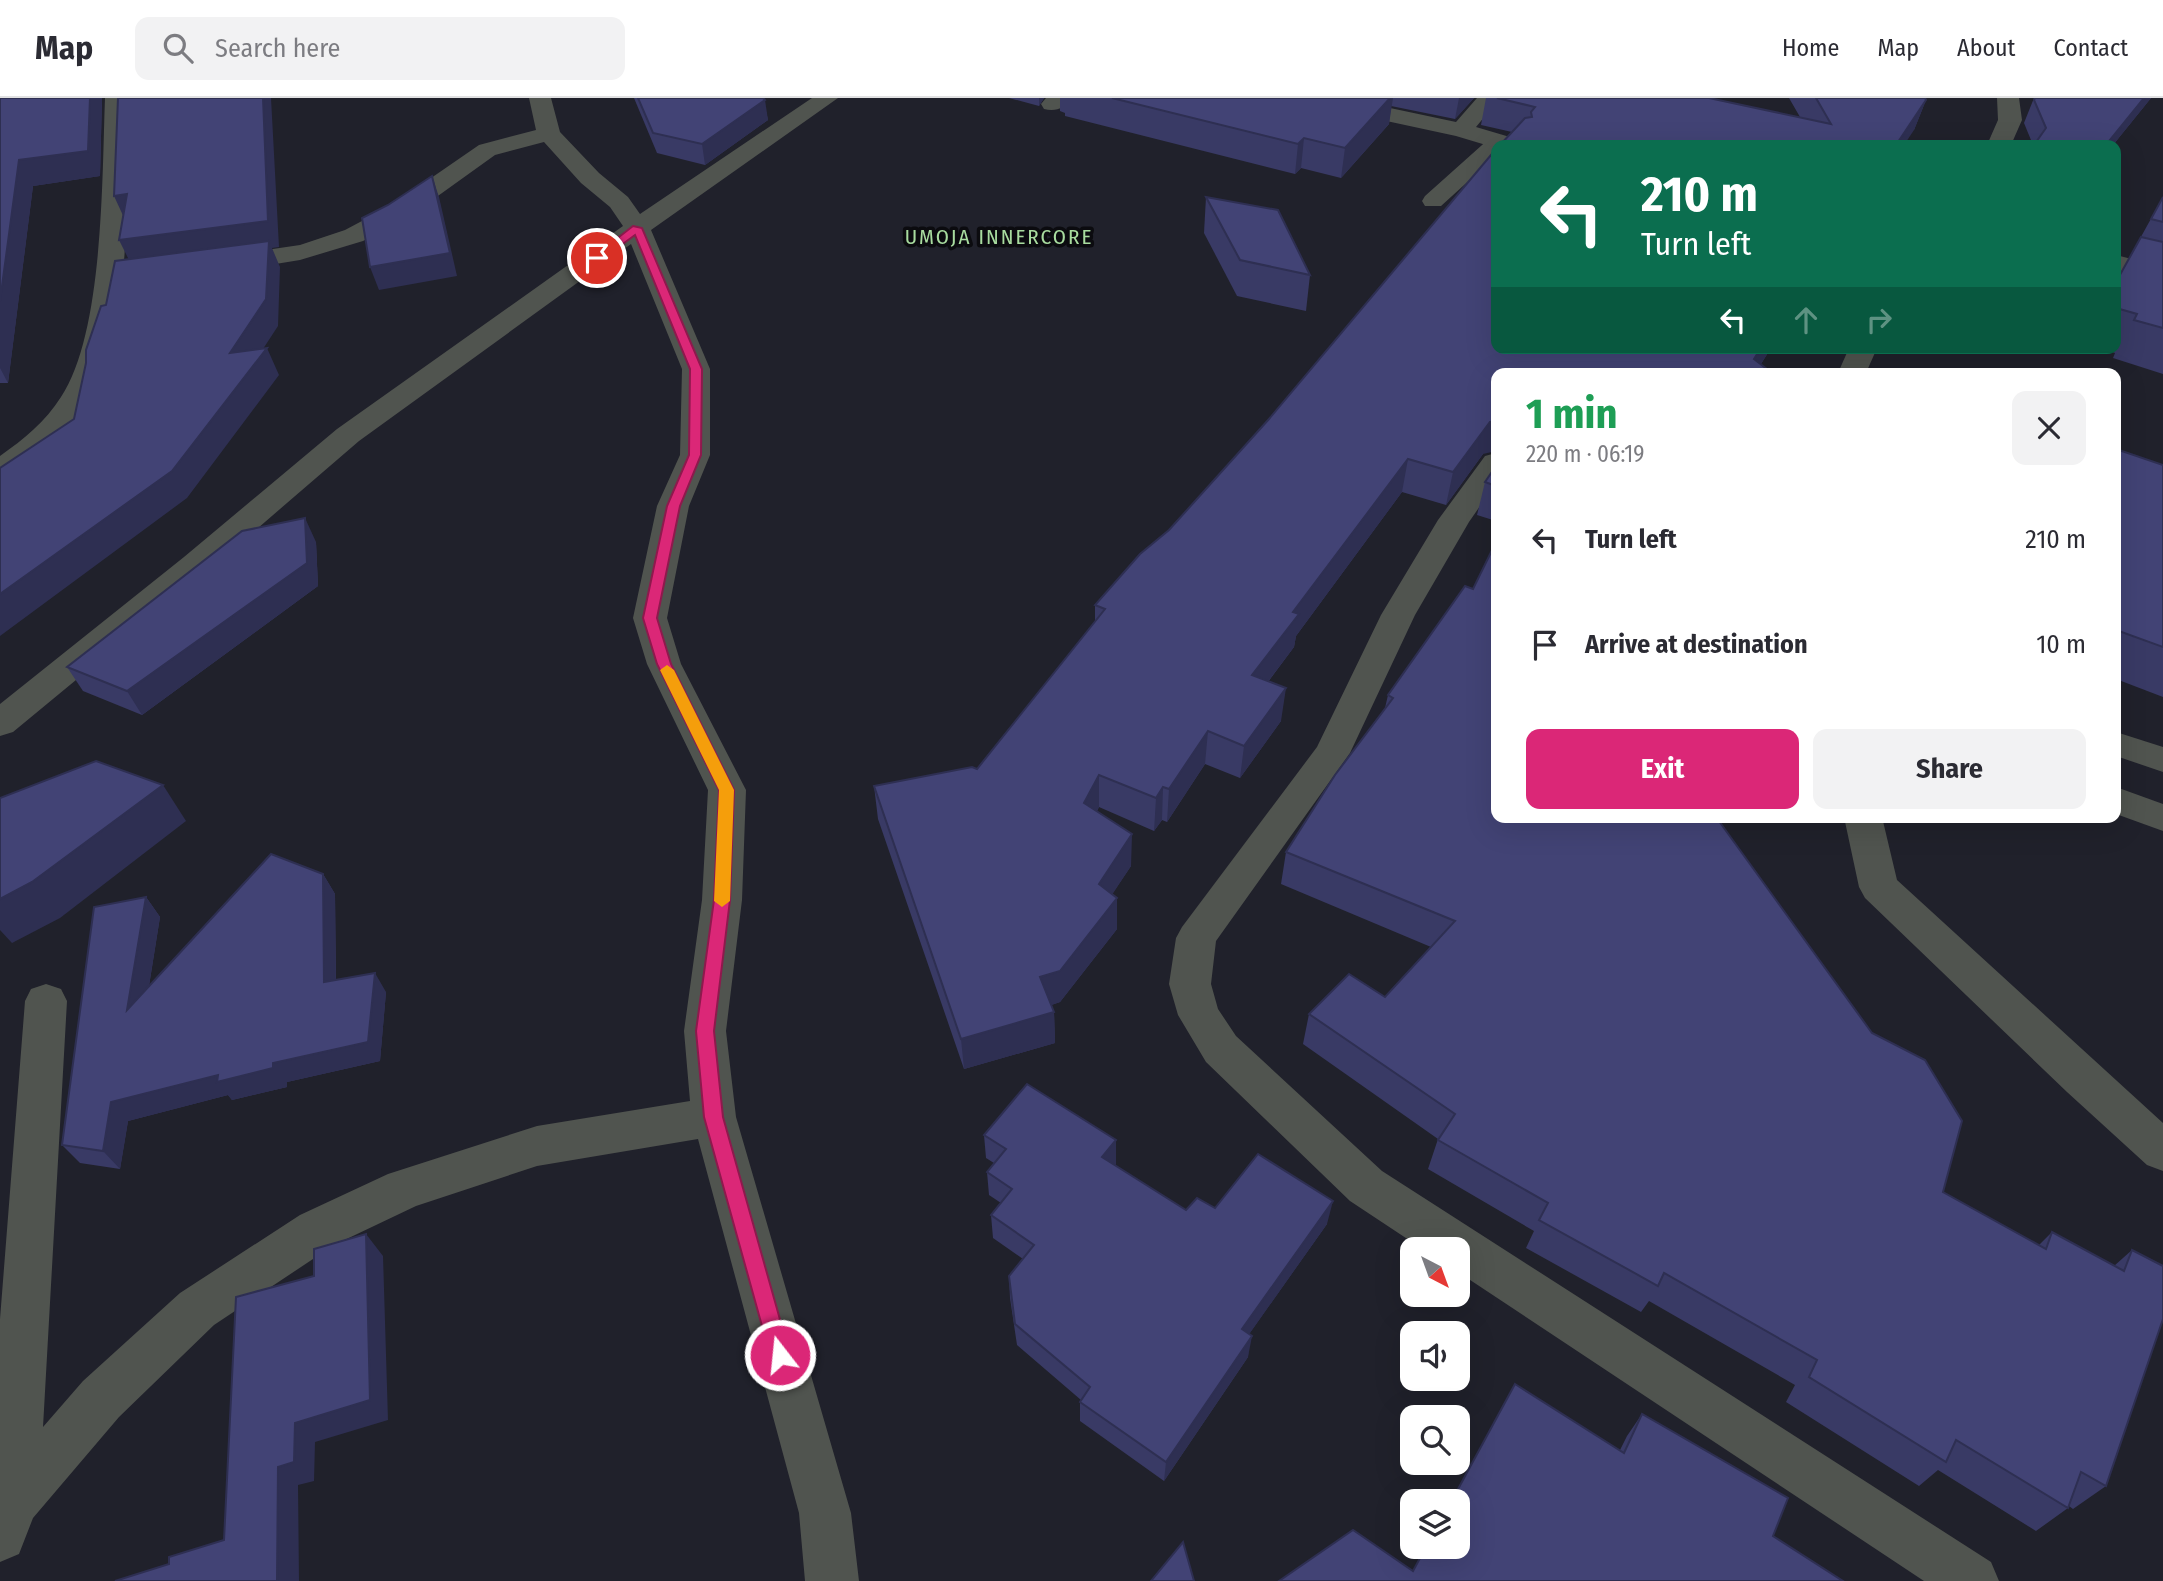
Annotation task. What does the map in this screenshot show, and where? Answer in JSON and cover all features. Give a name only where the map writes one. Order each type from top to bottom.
[{"type":"street","points":[[0,470],[59,423],[81,389],[122,277],[116,98]]},
{"type":"street","points":[[0,723],[196,564],[348,435],[501,323],[827,98]]},
{"type":"street","points":[[1311,98],[1461,130],[1492,140]]},
{"type":"street","points":[[1461,130],[1489,98]]},
{"type":"street","points":[[2001,140],[2010,120],[2008,98]]},
{"type":"street","points":[[203,267],[272,258],[320,247],[370,229],[417,200],[489,149],[545,116],[590,178],[620,202],[637,228],[696,369],[695,455],[673,506],[650,618],[664,664],[727,790],[722,900],[705,1031],[713,1117],[825,1513],[832,1581]]},
{"type":"street","points":[[2121,265],[2163,275]]},
{"type":"street","points":[[1491,469],[1454,520],[1398,615],[1332,753],[1196,937],[1190,984],[1199,1015],[1221,1049],[1366,1186],[1972,1581]]},
{"type":"street","points":[[1864,823],[1879,887],[2082,1079],[2163,1151]]},
{"type":"street","points":[[6,1518],[46,1001]]},
{"type":"street","points":[[6,1518],[102,1399],[197,1308],[317,1230],[404,1189],[537,1146],[713,1117]]},
{"type":"lane","points":[[1433,201],[1491,155]]},
{"type":"lane","points":[[2121,746],[2163,761]]},
{"type":"lane","points":[[2121,802],[2163,818]]},
{"type":"building","points":[[0,98],[90,98],[88,151],[19,160],[0,301]]},
{"type":"building","points":[[118,98],[263,98],[268,221],[119,240],[127,194],[114,196]]},
{"type":"building","points":[[638,98],[765,100],[702,144],[653,133]]},
{"type":"building","points":[[1112,98],[1390,98],[1345,148],[1304,138],[1298,144]]},
{"type":"building","points":[[1497,98],[1709,98],[1831,124],[1816,98],[1926,100],[1899,140],[1505,140],[1525,118],[1532,117],[1531,112],[1535,107]]},
{"type":"building","points":[[2144,98],[2110,140],[2038,140],[2046,128],[2034,100]]},
{"type":"building","points":[[1491,155],[1491,354],[1757,354],[1754,359],[1766,368],[1491,368],[1491,422],[1453,472],[1408,459],[1293,612],[1299,614],[1252,675],[1286,688],[1244,746],[1208,731],[1169,789],[1163,787],[1156,798],[1099,775],[1084,803],[1132,834],[1099,884],[1117,898],[1060,971],[1040,977],[1054,1012],[961,1039],[874,786],[972,767],[977,769],[1105,609],[1095,605],[1140,554],[1169,530],[1269,419]]},
{"type":"building","points":[[432,176],[450,253],[370,267],[362,218],[388,205]]},
{"type":"building","points":[[1206,197],[1278,210],[1310,275],[1240,260]]},
{"type":"building","points":[[2163,197],[2163,222],[2151,219]]},
{"type":"building","points":[[2141,237],[2163,242],[2163,328],[2134,320],[2137,314],[2121,309],[2121,273]]},
{"type":"building","points":[[269,241],[266,299],[230,353],[267,348],[172,471],[0,594],[0,468],[74,419],[86,363],[86,350],[101,306],[106,305],[115,261]]},
{"type":"building","points":[[2121,451],[2163,465],[2163,647],[2121,632]]},
{"type":"building","points":[[1491,473],[1491,484],[1485,482]]},
{"type":"building","points":[[305,518],[307,563],[127,691],[67,667],[242,531]]},
{"type":"building","points":[[1491,552],[1491,823],[1720,823],[1872,1033],[1925,1060],[1962,1121],[1943,1192],[2046,1249],[2052,1232],[2124,1271],[2132,1250],[2163,1266],[2163,1319],[2106,1486],[2081,1472],[2068,1508],[1956,1440],[1946,1462],[1809,1377],[1817,1360],[1664,1273],[1658,1286],[1539,1220],[1548,1203],[1438,1140],[1455,1114],[1309,1014],[1349,974],[1385,997],[1455,921],[1286,852],[1335,775],[1393,698],[1388,695],[1465,586],[1473,589]]},
{"type":"building","points":[[96,761],[163,785],[32,882],[0,899],[0,798]]},
{"type":"building","points":[[271,854],[323,874],[324,982],[375,973],[368,1042],[273,1063],[273,1068],[217,1082],[218,1075],[111,1102],[103,1151],[62,1145],[94,907],[146,897],[127,1010]]},
{"type":"building","points":[[1027,1084],[1116,1140],[1102,1157],[1186,1210],[1197,1198],[1215,1208],[1258,1154],[1333,1201],[1242,1329],[1252,1336],[1166,1462],[1080,1402],[1090,1387],[1015,1324],[1009,1276],[1034,1245],[991,1215],[1012,1189],[987,1172],[1006,1149],[984,1135]]},
{"type":"building","points":[[366,1234],[370,1400],[295,1423],[294,1462],[278,1467],[277,1581],[115,1581],[169,1564],[169,1557],[224,1540],[236,1297],[314,1276],[314,1249]]},
{"type":"building","points":[[1515,1384],[1624,1453],[1642,1414],[1788,1498],[1773,1536],[1843,1581],[1279,1581],[1353,1530],[1413,1571],[1420,1559],[1470,1559],[1470,1489],[1458,1489],[1466,1475],[1470,1475],[1470,1467]]},
{"type":"building","points":[[1183,1542],[1194,1581],[1151,1581]]},
{"type":"slow traffic","points":[[667,670],[727,790],[722,901]]},
{"type":"district","name":"UMOJA INNERCORE","points":[[999,237]]},
{"type":"route","points":[[597,258],[637,228],[696,369],[695,455],[673,506],[650,618],[664,664],[727,790],[722,900],[705,1031],[713,1117],[780,1355]]}]
